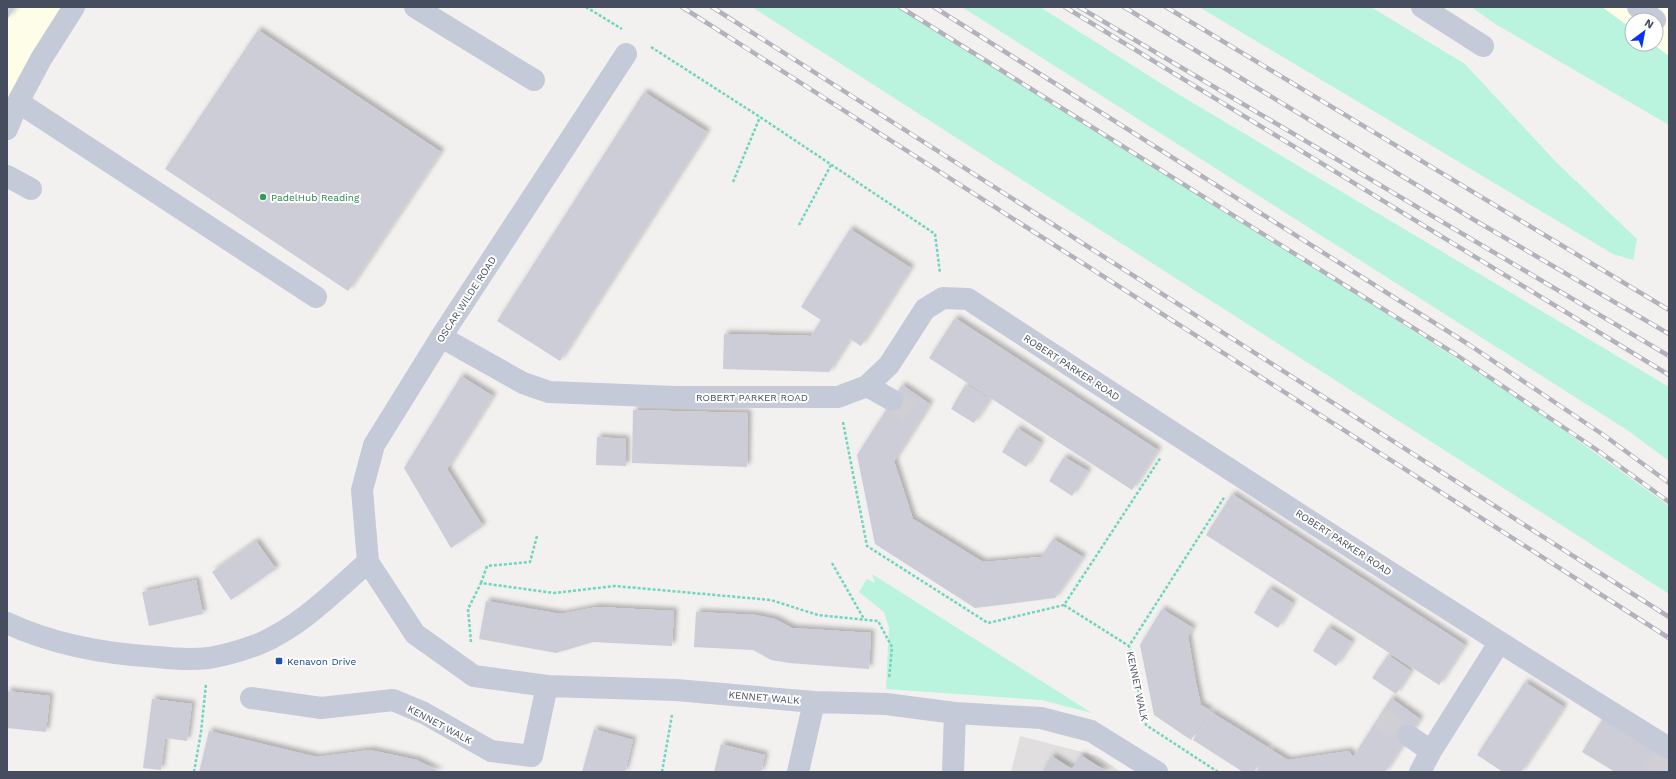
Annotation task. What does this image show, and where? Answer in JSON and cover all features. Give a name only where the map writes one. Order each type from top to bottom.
[{"type":"street","points":[[7,129],[18,102],[41,59],[74,7]]},
{"type":"street","points":[[415,7],[534,80]]},
{"type":"street","points":[[1422,7],[1483,46]]},
{"type":"street","name":"OSCAR WILDE ROAD","points":[[368,562],[362,490],[374,445],[441,337],[626,54]]},
{"type":"street","points":[[18,102],[316,297]]},
{"type":"street","points":[[7,176],[31,189]]},
{"type":"street","name":"ROBERT PARKER ROAD","points":[[441,337],[523,383],[549,392],[676,396],[838,397],[867,386],[889,365],[924,309],[943,298],[968,299],[1175,434],[1667,750]]},
{"type":"street","points":[[867,386],[892,400]]},
{"type":"street","points":[[7,623],[43,637],[74,646],[107,652],[178,659],[208,658],[258,644],[280,633],[306,615],[368,562]]},
{"type":"street","name":"KENNET WALK","points":[[368,562],[415,634],[474,676],[547,686],[676,690],[814,702],[886,704],[955,713],[1041,718],[1091,731],[1157,772]]},
{"type":"street","points":[[1420,772],[1431,751],[1499,643]]},
{"type":"street","name":"KENNET WALK","points":[[251,698],[321,708],[393,700],[424,714],[491,751],[532,756],[547,686]]},
{"type":"street","name":"KENNET WALK","points":[[798,772],[814,702]]},
{"type":"street","points":[[953,772],[955,713]]},
{"type":"street","points":[[1409,736],[1431,751]]},
{"type":"path","points":[[586,7],[625,31]]},
{"type":"path","points":[[649,46],[760,117],[935,234],[943,298]]},
{"type":"path","points":[[733,182],[760,117]]},
{"type":"path","points":[[799,225],[831,165]]},
{"type":"path","points":[[838,397],[867,546],[988,623],[1064,605],[1175,434]]},
{"type":"path","name":"KENNET WALK","points":[[1218,772],[1146,725],[1129,646],[1239,474]]},
{"type":"path","points":[[474,676],[468,609],[481,583],[487,566],[530,562],[537,536]]},
{"type":"path","points":[[832,562],[864,620]]},
{"type":"path","points":[[481,583],[554,593],[615,586],[771,600],[818,615],[878,621],[892,647],[886,704]]},
{"type":"path","points":[[1064,605],[1129,646]]},
{"type":"path","points":[[194,772],[201,732],[208,658]]},
{"type":"path","points":[[662,772],[676,690]]},
{"type":"shaded area","points":[[7,7],[62,7],[7,110]]},
{"type":"shaded area","points":[[1602,7],[1669,7],[1669,56],[1664,52],[1664,12],[1624,12],[1624,23]]},
{"type":"shaded area","points":[[1020,736],[1098,756],[1121,772],[1011,772]]},
{"type":"green space","points":[[752,7],[902,7],[1523,401],[1669,506],[1669,594]]},
{"type":"green space","points":[[962,7],[1040,7],[1178,94],[1669,387],[1669,461],[1627,430]]},
{"type":"green space","points":[[1199,7],[1371,7],[1465,64],[1556,162],[1637,239],[1633,260],[1613,254]]},
{"type":"green space","points":[[1471,7],[1602,7],[1624,23],[1624,52],[1664,52],[1669,56],[1669,125],[1497,25]]},
{"type":"green space","points":[[872,574],[1092,713],[1041,700],[886,689],[889,628],[884,612],[859,592],[867,579],[875,583]]},
{"type":"building","points":[[7,7],[15,7],[7,20]]},
{"type":"building","points":[[258,30],[441,152],[348,291],[165,169]]},
{"type":"building","points":[[644,92],[707,132],[560,361],[497,321]]},
{"type":"building","points":[[850,229],[911,268],[861,346],[850,339],[829,372],[723,369],[724,334],[811,336],[821,320],[801,307]]},
{"type":"building","points":[[955,318],[1158,450],[1132,490],[929,358]]},
{"type":"building","points":[[461,376],[493,396],[447,469],[483,526],[451,548],[404,468]]},
{"type":"building","points":[[966,384],[990,399],[974,423],[951,409]]},
{"type":"building","points":[[902,385],[930,404],[894,461],[913,519],[983,562],[1041,557],[1053,539],[1083,557],[1055,598],[975,608],[875,544],[857,455]]},
{"type":"building","points":[[633,410],[748,413],[747,467],[632,463]]},
{"type":"building","points":[[1017,428],[1041,443],[1026,467],[1002,452]]},
{"type":"building","points":[[597,437],[626,439],[626,466],[596,465]]},
{"type":"building","points":[[1064,457],[1088,471],[1072,496],[1049,481]]},
{"type":"building","points":[[1232,494],[1465,645],[1439,685],[1206,535]]},
{"type":"building","points":[[256,541],[276,569],[231,600],[212,572]]},
{"type":"building","points":[[196,580],[203,614],[149,626],[142,592]]},
{"type":"building","points":[[1269,588],[1293,603],[1278,628],[1254,613]]},
{"type":"building","points":[[486,601],[561,614],[597,607],[674,611],[672,646],[593,642],[556,653],[479,639]]},
{"type":"building","points":[[1162,609],[1193,628],[1188,636],[1196,683],[1201,705],[1210,710],[1191,740],[1154,715],[1140,645]]},
{"type":"building","points":[[696,612],[756,615],[775,619],[792,628],[871,633],[869,669],[789,663],[771,660],[753,650],[694,647]]},
{"type":"building","points":[[1328,627],[1352,642],[1336,666],[1313,651]]},
{"type":"building","points":[[1388,655],[1411,671],[1396,694],[1372,678]]},
{"type":"building","points":[[1525,682],[1564,707],[1521,772],[1503,772],[1477,755]]},
{"type":"building","points":[[7,691],[50,696],[46,732],[7,728]]},
{"type":"building","points":[[1391,698],[1420,719],[1385,772],[1256,772],[1270,749],[1288,760],[1349,751],[1353,757]]},
{"type":"building","points":[[152,699],[192,704],[187,741],[165,738],[161,770],[143,768]]},
{"type":"building","points":[[1211,712],[1269,748],[1254,772],[1243,772],[1193,740]]},
{"type":"building","points":[[1605,715],[1669,755],[1669,772],[1615,772],[1582,752]]},
{"type":"building","points":[[594,729],[633,740],[625,772],[582,772]]},
{"type":"building","points":[[209,731],[317,757],[370,750],[417,760],[440,772],[199,772]]},
{"type":"building","points":[[721,744],[765,755],[761,772],[714,772]]},
{"type":"building","points":[[1081,755],[1107,772],[1042,772],[1052,756],[1072,769]]},
{"type":"tunnel","points":[[892,400],[920,421]]},
{"type":"tunnel","points":[[1379,717],[1409,736]]},
{"type":"tunnel","points":[[1653,772],[1665,753]]},
{"type":"railway","points":[[682,7],[1669,638]]},
{"type":"railway","points":[[712,7],[1669,617]]},
{"type":"railway","points":[[900,7],[1455,354],[1600,452],[1669,502]]},
{"type":"railway","points":[[934,7],[1468,344],[1605,436],[1669,483]]},
{"type":"railway","points":[[1065,7],[1669,375]]},
{"type":"railway","points":[[1079,7],[1669,356]]},
{"type":"railway","points":[[1124,7],[1471,218],[1669,334]]},
{"type":"railway","points":[[1166,7],[1669,310]]},
{"type":"place","name":"PadelHub Reading","points":[[263,197]]},
{"type":"place","name":"Kenavon Drive","points":[[279,661]]}]
